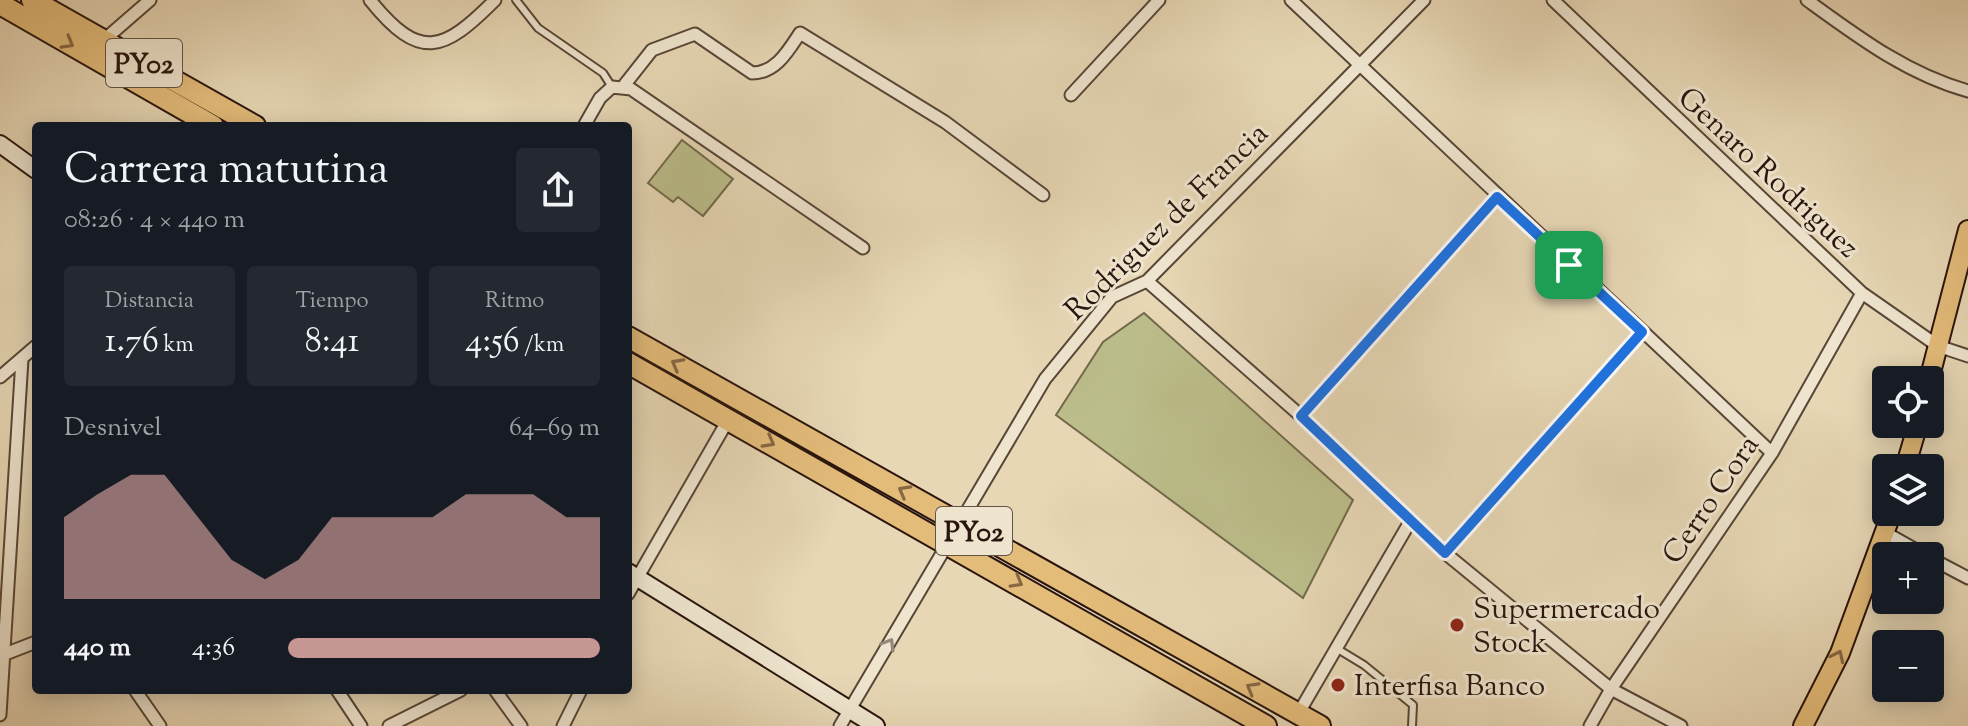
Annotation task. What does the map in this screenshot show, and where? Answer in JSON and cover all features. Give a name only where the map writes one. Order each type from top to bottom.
[{"type":"highway","name":"PY02","points":[[32,0],[248,122]]},
{"type":"highway","name":"PY02","points":[[0,4],[206,122]]},
{"type":"highway","name":"PY02","points":[[632,339],[960,522],[1294,720],[1320,726]]},
{"type":"highway","name":"PY02","points":[[632,365],[1266,726]]},
{"type":"main road","points":[[1933,366],[1968,230]]},
{"type":"main road","points":[[1803,726],[1840,653],[1888,526]]},
{"type":"street","points":[[104,40],[150,0]]},
{"type":"street","points":[[370,0],[390,25],[426,45],[446,42],[495,0]]},
{"type":"street","points":[[1071,95],[1159,0]]},
{"type":"street","points":[[1291,0],[1772,453]]},
{"type":"street","name":"Rodriguez de Francia","points":[[840,726],[1045,379],[1112,297],[1147,281],[1424,0]]},
{"type":"street","name":"Genaro Rodriguez","points":[[1553,0],[1862,293],[1938,346],[1968,356]]},
{"type":"street","points":[[1807,0],[1865,42],[1930,81],[1968,91]]},
{"type":"street","points":[[586,122],[600,98],[617,87],[652,50],[695,34],[752,73],[761,73],[782,60],[800,33],[945,122],[1043,195]]},
{"type":"street","points":[[617,87],[646,98],[863,248]]},
{"type":"street","points":[[0,144],[32,167]]},
{"type":"street","points":[[1301,416],[1497,197]]},
{"type":"street","points":[[1147,281],[1301,416],[1445,553],[1611,689],[1681,726]]},
{"type":"street","name":"Cerro Cora","points":[[1590,726],[1611,689],[1772,453],[1862,293]]},
{"type":"street","points":[[1445,553],[1642,332]]},
{"type":"street","points":[[0,377],[32,350]]},
{"type":"street","points":[[0,715],[22,359]]},
{"type":"street","points":[[728,420],[632,574],[876,726]]},
{"type":"street","points":[[1294,720],[1411,520]]},
{"type":"street","points":[[1886,533],[1902,542]]},
{"type":"street","points":[[1944,565],[1968,578]]},
{"type":"street","points":[[2,655],[32,644]]},
{"type":"street","points":[[138,694],[160,726]]},
{"type":"street","points":[[340,694],[361,726]]},
{"type":"street","points":[[389,726],[453,694]]},
{"type":"street","points":[[498,694],[521,726]]},
{"type":"street","points":[[563,726],[579,694]]},
{"type":"lane","points":[[516,0],[538,28],[603,73],[617,87]]},
{"type":"lane","points":[[1336,648],[1364,665],[1413,705],[1412,726]]},
{"type":"green space","points":[[682,140],[733,179],[703,216],[678,197],[673,202],[648,183]]},
{"type":"green space","points":[[1144,313],[1353,500],[1303,598],[1056,415],[1103,342]]},
{"type":"place","name":"Supermercado Stock","points":[[1457,625]]},
{"type":"place","name":"Interfisa Banco","points":[[1338,685]]},
{"type":"route","points":[[1497,197],[1569,265],[1642,332],[1445,553],[1301,416],[1497,197]]}]
